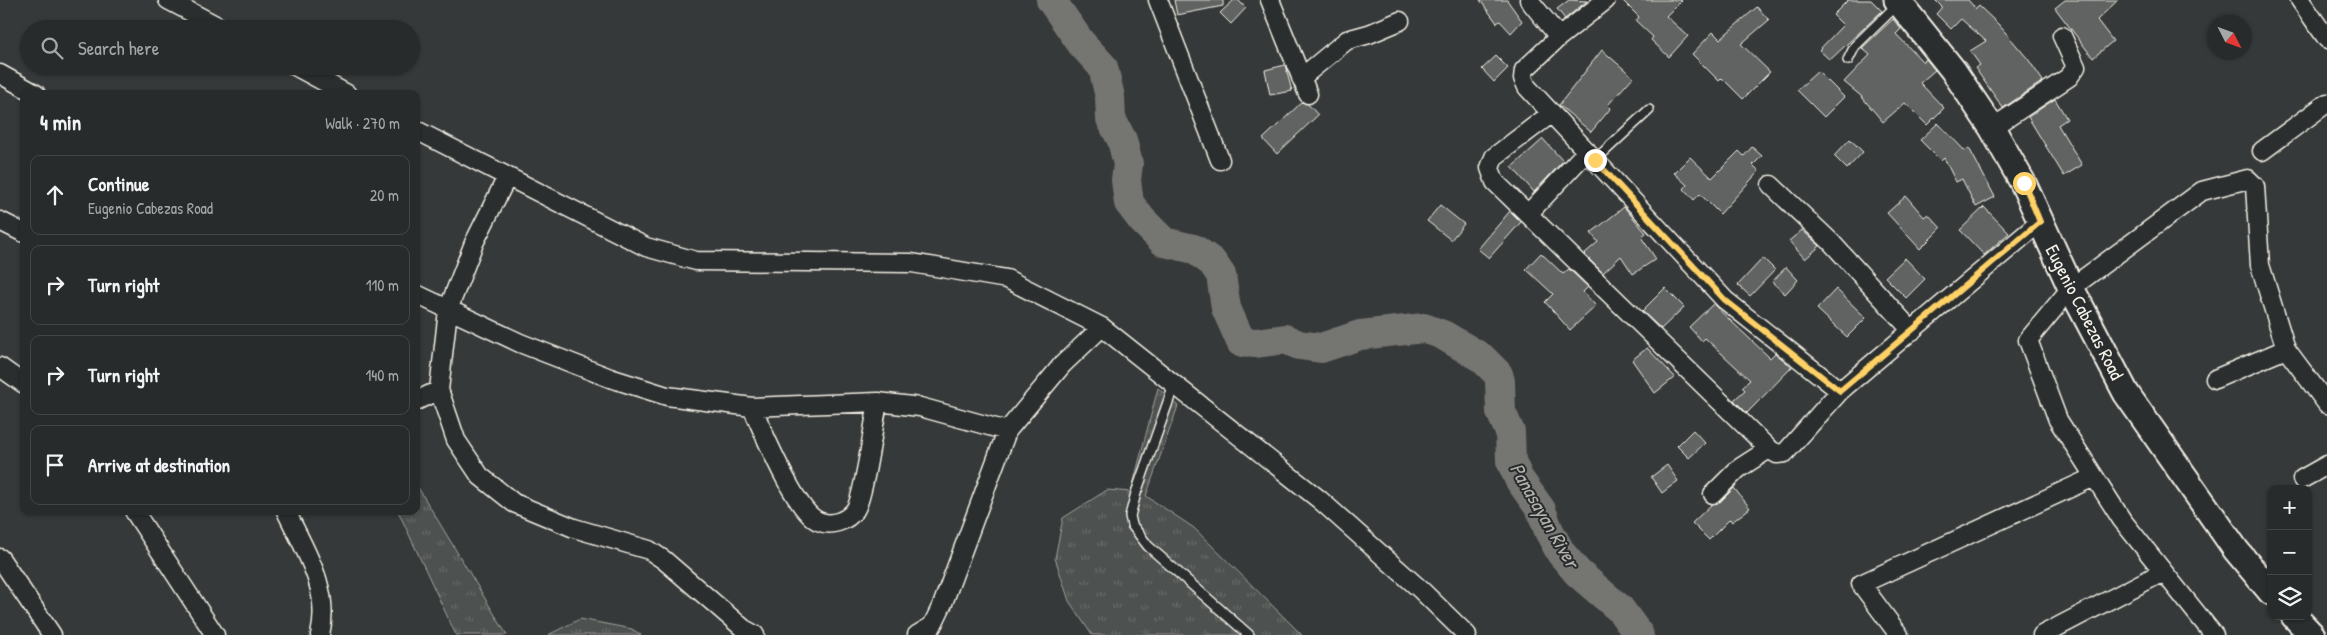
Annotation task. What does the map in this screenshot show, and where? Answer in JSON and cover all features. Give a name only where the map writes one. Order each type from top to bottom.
[{"type":"street","points":[[168,0],[206,20]]},
{"type":"street","points":[[1158,0],[1220,160]]},
{"type":"street","points":[[1270,0],[1305,86],[1347,40],[1369,34],[1400,21]]},
{"type":"street","points":[[1529,0],[1559,37]]},
{"type":"street","points":[[1606,0],[1559,37],[1524,70],[1523,74],[1527,86],[1725,300],[1840,391]]},
{"type":"street","points":[[2300,0],[2327,39]]},
{"type":"street","name":"Eugenio Cabezas Road","points":[[1898,2],[1953,70],[1992,128],[2024,183],[2071,288],[2126,393],[2236,550],[2267,587]]},
{"type":"street","points":[[1992,128],[2069,77],[2076,67],[2062,36]]},
{"type":"street","points":[[0,74],[29,90]]},
{"type":"street","points":[[312,75],[340,90]]},
{"type":"street","points":[[2262,151],[2327,103]]},
{"type":"street","points":[[1552,113],[1494,157],[1491,162],[1492,175],[1495,182],[1769,449],[1777,454],[1785,453],[1840,391],[2040,222]]},
{"type":"street","points":[[420,132],[646,247],[696,261],[912,263],[1007,278],[1102,327],[1320,500],[1421,590],[1467,635]]},
{"type":"street","points":[[1528,214],[1591,156]]},
{"type":"street","points":[[507,176],[474,243],[448,310],[439,390],[456,440],[480,476],[514,503],[574,528],[649,550],[664,560],[744,629],[755,635]]},
{"type":"street","points":[[2214,635],[2122,520],[2058,420],[2028,340],[2071,288],[2202,192],[2248,179],[2255,186],[2260,265],[2286,349],[2327,404]]},
{"type":"street","points":[[1771,185],[1831,242],[1912,331]]},
{"type":"street","points":[[0,221],[20,231]]},
{"type":"street","points":[[420,296],[520,343],[610,378],[667,396],[752,407],[878,402],[920,407],[1007,431]]},
{"type":"street","points":[[917,635],[937,630],[944,603],[1007,431],[1062,365],[1102,327]]},
{"type":"street","points":[[2215,379],[2286,349]]},
{"type":"street","points":[[0,367],[20,381]]},
{"type":"street","points":[[420,400],[439,390]]},
{"type":"street","points":[[752,407],[793,494],[816,521],[830,524],[844,520],[855,509],[861,492],[878,402]]},
{"type":"street","points":[[1713,494],[1738,469],[1769,449]]},
{"type":"street","points":[[2302,479],[2327,465]]},
{"type":"street","points":[[1899,635],[1861,584],[2094,477]]},
{"type":"street","points":[[137,515],[215,635]]},
{"type":"street","points":[[288,515],[315,571],[322,591],[324,618],[320,635]]},
{"type":"street","points":[[0,558],[52,635]]},
{"type":"street","points":[[2042,635],[2163,572]]},
{"type":"street","points":[[2298,620],[2312,635]]},
{"type":"lane","points":[[1848,60],[1855,46],[1898,2]]},
{"type":"lane","points":[[1591,156],[1650,110]]},
{"type":"lane","points":[[1174,385],[1136,493],[1130,516],[1132,525],[1148,546],[1249,635]]},
{"type":"green space","points":[[1158,388],[1178,406],[1146,496],[1194,528],[1302,635],[1092,635],[1069,601],[1055,558],[1063,518],[1107,490],[1131,492]]},
{"type":"green space","points":[[420,491],[507,635],[456,635],[400,515],[420,515]]},
{"type":"green space","points":[[580,619],[632,629],[641,635],[548,635]]},
{"type":"building","points":[[1174,0],[1223,0],[1223,6],[1177,15]]},
{"type":"building","points":[[1234,0],[1238,0],[1246,8],[1231,24],[1220,13]]},
{"type":"building","points":[[1480,0],[1507,0],[1522,21],[1511,33],[1500,21],[1497,23]]},
{"type":"building","points":[[1569,0],[1587,1],[1565,19],[1557,9]]},
{"type":"building","points":[[1622,0],[1682,0],[1666,16],[1688,36],[1669,57],[1651,40],[1653,37],[1636,21],[1639,17]]},
{"type":"building","points":[[1848,0],[1871,0],[1882,11],[1830,60],[1819,50],[1843,25],[1833,15]]},
{"type":"building","points":[[1935,0],[1968,0],[1976,9],[1979,6],[1999,25],[2028,59],[2043,81],[2003,108],[1975,68],[1980,65],[1970,51],[1986,41],[1961,19],[1951,29],[1936,14],[1942,7]]},
{"type":"building","points":[[2065,0],[2118,0],[2097,20],[2113,41],[2093,58],[2055,8]]},
{"type":"building","points":[[1757,7],[1769,20],[1741,44],[1770,72],[1743,99],[1722,78],[1719,81],[1692,54],[1713,32],[1720,39]]},
{"type":"building","points":[[1893,19],[1901,29],[1896,34],[1923,62],[1926,59],[1935,70],[1920,83],[1944,108],[1927,125],[1905,103],[1883,122],[1861,96],[1844,82],[1870,55],[1862,48]]},
{"type":"building","points":[[1602,50],[1633,77],[1608,105],[1611,108],[1591,132],[1559,105]]},
{"type":"building","points":[[1496,56],[1508,68],[1494,82],[1482,69]]},
{"type":"building","points":[[1285,65],[1292,91],[1270,95],[1265,70]]},
{"type":"building","points":[[1818,71],[1844,97],[1824,117],[1797,90]]},
{"type":"building","points":[[2055,99],[2067,119],[2058,125],[2082,165],[2064,176],[2028,117]]},
{"type":"building","points":[[1302,102],[1308,104],[1318,115],[1277,154],[1263,139]]},
{"type":"building","points":[[1938,123],[1965,151],[1969,148],[1995,197],[1976,207],[1962,179],[1956,182],[1944,158],[1941,161],[1920,140]]},
{"type":"building","points":[[1543,139],[1563,161],[1534,192],[1512,167]]},
{"type":"building","points":[[1850,139],[1863,152],[1847,169],[1834,156]]},
{"type":"building","points":[[1752,147],[1762,156],[1753,165],[1759,171],[1720,214],[1700,194],[1694,200],[1684,189],[1687,185],[1674,173],[1690,157],[1712,178],[1739,151],[1744,156]]},
{"type":"building","points":[[1906,196],[1924,217],[1928,214],[1941,228],[1920,249],[1887,213]]},
{"type":"building","points":[[1440,205],[1464,224],[1451,240],[1427,221]]},
{"type":"building","points":[[1624,207],[1646,233],[1641,237],[1656,259],[1633,274],[1621,256],[1603,273],[1584,254],[1598,242],[1591,233]]},
{"type":"building","points":[[1984,207],[2009,233],[1984,255],[1960,230]]},
{"type":"building","points":[[1510,211],[1521,222],[1489,258],[1478,249]]},
{"type":"building","points":[[1802,230],[1820,246],[1805,259],[1789,241]]},
{"type":"building","points":[[1541,253],[1563,274],[1569,269],[1588,287],[1583,292],[1596,306],[1570,330],[1545,302],[1553,294],[1526,269]]},
{"type":"building","points":[[1763,258],[1775,270],[1750,296],[1738,285]]},
{"type":"building","points":[[1905,258],[1925,279],[1906,298],[1885,277]]},
{"type":"building","points":[[1786,267],[1798,280],[1785,294],[1772,282]]},
{"type":"building","points":[[1665,288],[1684,307],[1661,329],[1642,311]]},
{"type":"building","points":[[1836,289],[1866,318],[1847,337],[1817,309]]},
{"type":"building","points":[[1713,304],[1770,358],[1775,353],[1792,367],[1747,413],[1734,400],[1745,390],[1742,387],[1750,380],[1705,338],[1702,341],[1689,327]]},
{"type":"building","points":[[1647,348],[1675,377],[1655,393],[1632,360]]},
{"type":"building","points":[[1693,430],[1705,443],[1689,458],[1677,446]]},
{"type":"building","points":[[1667,465],[1678,481],[1662,493],[1651,477]]},
{"type":"building","points":[[1734,488],[1750,508],[1732,522],[1730,519],[1709,540],[1692,523],[1712,504],[1720,502]]},
{"type":"waterway","name":"Panasayan River","points":[[1051,0],[1081,43],[1103,67],[1110,97],[1111,119],[1122,140],[1128,164],[1126,180],[1129,203],[1142,220],[1164,242],[1194,249],[1212,262],[1221,275],[1226,308],[1241,342],[1256,343],[1285,339],[1299,345],[1321,348],[1360,335],[1424,328],[1443,335],[1482,358],[1498,374],[1501,412],[1510,432],[1511,461],[1519,479],[1541,510],[1549,531],[1561,553],[1578,573],[1620,609],[1639,635]]},
{"type":"route","points":[[1595,160],[1725,300],[1840,391],[2040,222],[2024,183]]}]
